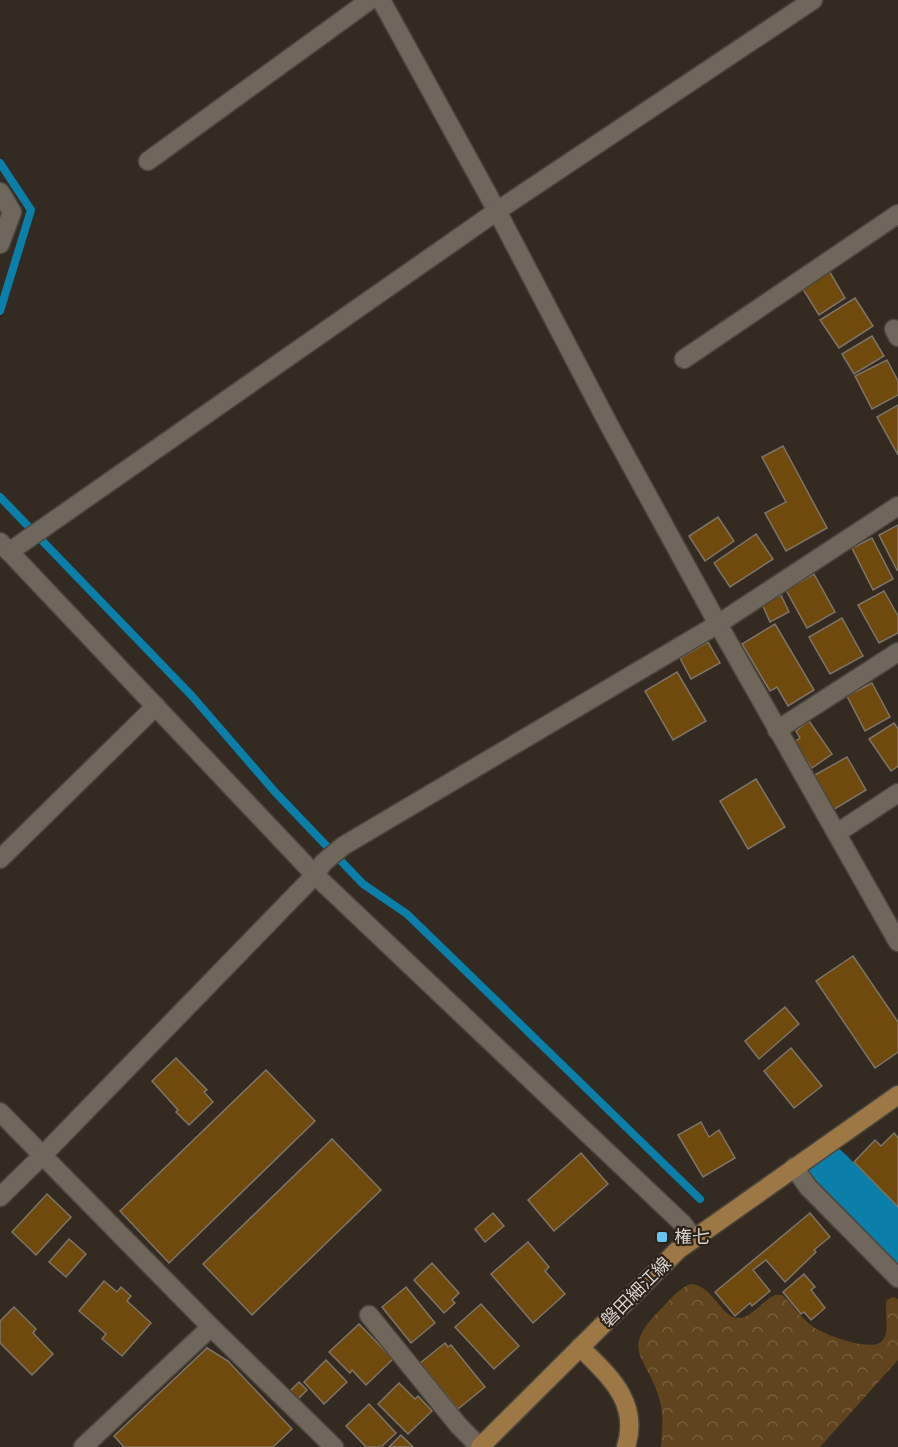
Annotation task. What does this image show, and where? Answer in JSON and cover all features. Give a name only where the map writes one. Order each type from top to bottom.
[{"type":"main road","name":"磐田細江線","points":[[480,1447],[666,1261],[693,1238],[898,1095]]},
{"type":"main road","points":[[580,1347],[613,1380],[622,1394],[629,1426],[626,1447]]},
{"type":"street","points":[[148,161],[370,0]]},
{"type":"street","points":[[381,0],[497,211],[609,425],[718,624],[898,942]]},
{"type":"street","points":[[693,1238],[683,1224],[319,869],[156,706],[10,546],[48,525],[497,211],[813,0]]},
{"type":"street","points":[[0,192],[12,212],[0,244]]},
{"type":"street","points":[[684,359],[898,214]]},
{"type":"street","points":[[0,1197],[343,846],[718,624],[898,506]]},
{"type":"street","points":[[777,730],[898,652]]},
{"type":"street","points":[[0,859],[156,706]]},
{"type":"street","points":[[837,833],[898,793]]},
{"type":"street","points":[[0,1112],[211,1328],[334,1447]]},
{"type":"street","points":[[794,1167],[808,1187],[898,1278]]},
{"type":"street","points":[[369,1315],[459,1426],[480,1447]]},
{"type":"street","points":[[83,1447],[211,1328]]},
{"type":"green space","points":[[690,1284],[706,1291],[724,1310],[736,1318],[748,1315],[775,1295],[782,1295],[804,1319],[817,1329],[847,1341],[868,1345],[877,1344],[885,1337],[887,1300],[893,1297],[898,1299],[898,1360],[820,1447],[661,1447],[660,1401],[638,1346],[640,1336],[647,1325],[673,1296]]},
{"type":"building","points":[[828,269],[845,298],[819,315],[801,286]]},
{"type":"building","points":[[855,298],[873,326],[839,348],[820,320]]},
{"type":"building","points":[[872,336],[884,356],[854,374],[842,354]]},
{"type":"building","points":[[887,360],[898,381],[898,395],[872,409],[855,376]]},
{"type":"building","points":[[898,405],[898,455],[877,417]]},
{"type":"building","points":[[783,446],[827,528],[786,551],[765,513],[786,502],[762,457]]},
{"type":"building","points":[[718,517],[734,541],[705,561],[689,536]]},
{"type":"building","points":[[898,525],[898,570],[897,570],[879,535]]},
{"type":"building","points":[[756,534],[773,559],[730,587],[714,563]]},
{"type":"building","points":[[872,538],[893,579],[873,590],[852,548]]},
{"type":"building","points":[[814,574],[835,612],[807,628],[786,590]]},
{"type":"building","points":[[884,591],[898,616],[898,633],[879,643],[858,605]]},
{"type":"building","points":[[781,595],[789,612],[770,622],[762,604]]},
{"type":"building","points":[[842,618],[863,656],[830,674],[809,637]]},
{"type":"building","points":[[775,624],[814,690],[788,706],[777,687],[770,691],[742,644]]},
{"type":"building","points":[[708,642],[720,663],[691,679],[680,658]]},
{"type":"building","points":[[677,672],[706,721],[673,740],[645,691]]},
{"type":"building","points":[[872,683],[890,717],[865,731],[847,696]]},
{"type":"building","points":[[809,721],[832,754],[812,768],[794,742],[800,738],[796,731]]},
{"type":"building","points":[[894,723],[898,729],[898,766],[891,771],[869,739]]},
{"type":"building","points":[[847,757],[866,790],[833,810],[813,776]]},
{"type":"building","points":[[756,779],[785,827],[748,849],[720,801]]},
{"type":"building","points":[[853,956],[898,1022],[898,1052],[875,1068],[816,981]]},
{"type":"building","points":[[785,1007],[799,1024],[759,1059],[745,1041]]},
{"type":"building","points":[[791,1048],[822,1086],[794,1108],[764,1071]]},
{"type":"building","points":[[176,1058],[207,1090],[204,1092],[213,1102],[189,1125],[152,1081]]},
{"type":"building","points":[[266,1070],[315,1121],[169,1263],[120,1211]]},
{"type":"building","points":[[701,1122],[709,1137],[719,1130],[735,1158],[703,1177],[678,1135]]},
{"type":"building","points":[[894,1133],[898,1138],[898,1207],[854,1162],[875,1140],[881,1146]]},
{"type":"building","points":[[332,1139],[381,1190],[252,1315],[203,1264]]},
{"type":"building","points":[[581,1153],[608,1184],[554,1231],[528,1200]]},
{"type":"building","points":[[47,1194],[71,1217],[36,1255],[12,1232]]},
{"type":"building","points":[[493,1213],[504,1226],[485,1242],[475,1229]]},
{"type":"building","points":[[810,1213],[830,1237],[814,1250],[816,1252],[785,1282],[766,1260],[753,1270],[770,1291],[752,1306],[750,1303],[735,1316],[715,1292]]},
{"type":"building","points":[[69,1239],[86,1254],[66,1277],[49,1262]]},
{"type":"building","points":[[528,1242],[549,1267],[545,1271],[565,1294],[533,1323],[491,1274]]},
{"type":"building","points":[[432,1263],[459,1293],[452,1300],[455,1303],[444,1313],[414,1280]]},
{"type":"building","points":[[804,1274],[815,1287],[811,1290],[825,1308],[811,1320],[804,1312],[801,1314],[783,1292]]},
{"type":"building","points":[[104,1281],[117,1292],[121,1287],[131,1296],[127,1301],[151,1323],[122,1356],[102,1339],[106,1334],[79,1311]]},
{"type":"building","points":[[406,1287],[435,1323],[411,1343],[382,1307]]},
{"type":"building","points":[[481,1304],[519,1346],[494,1369],[455,1327]]},
{"type":"building","points":[[14,1307],[36,1329],[33,1333],[53,1354],[32,1375],[0,1343],[0,1321]]},
{"type":"building","points":[[359,1324],[393,1359],[366,1385],[352,1370],[350,1373],[329,1352]]},
{"type":"building","points":[[445,1343],[448,1347],[451,1345],[485,1387],[458,1409],[420,1363]]},
{"type":"building","points":[[207,1348],[228,1361],[292,1429],[273,1447],[124,1447],[114,1436]]},
{"type":"building","points":[[326,1360],[347,1382],[324,1404],[304,1382]]},
{"type":"building","points":[[299,1382],[307,1390],[296,1401],[288,1393]]},
{"type":"building","points":[[399,1383],[415,1399],[418,1396],[432,1411],[408,1434],[378,1404]]},
{"type":"building","points":[[369,1404],[396,1433],[381,1447],[366,1447],[346,1426]]},
{"type":"building","points":[[401,1435],[413,1447],[389,1447]]},
{"type":"waterway","points":[[0,163],[31,210],[0,311]]},
{"type":"waterway","points":[[0,497],[192,696],[275,792],[363,884],[407,914],[700,1199]]},
{"type":"waterway","points":[[827,1170],[898,1241]]},
{"type":"place","name":"権七","points":[[662,1237]]}]
